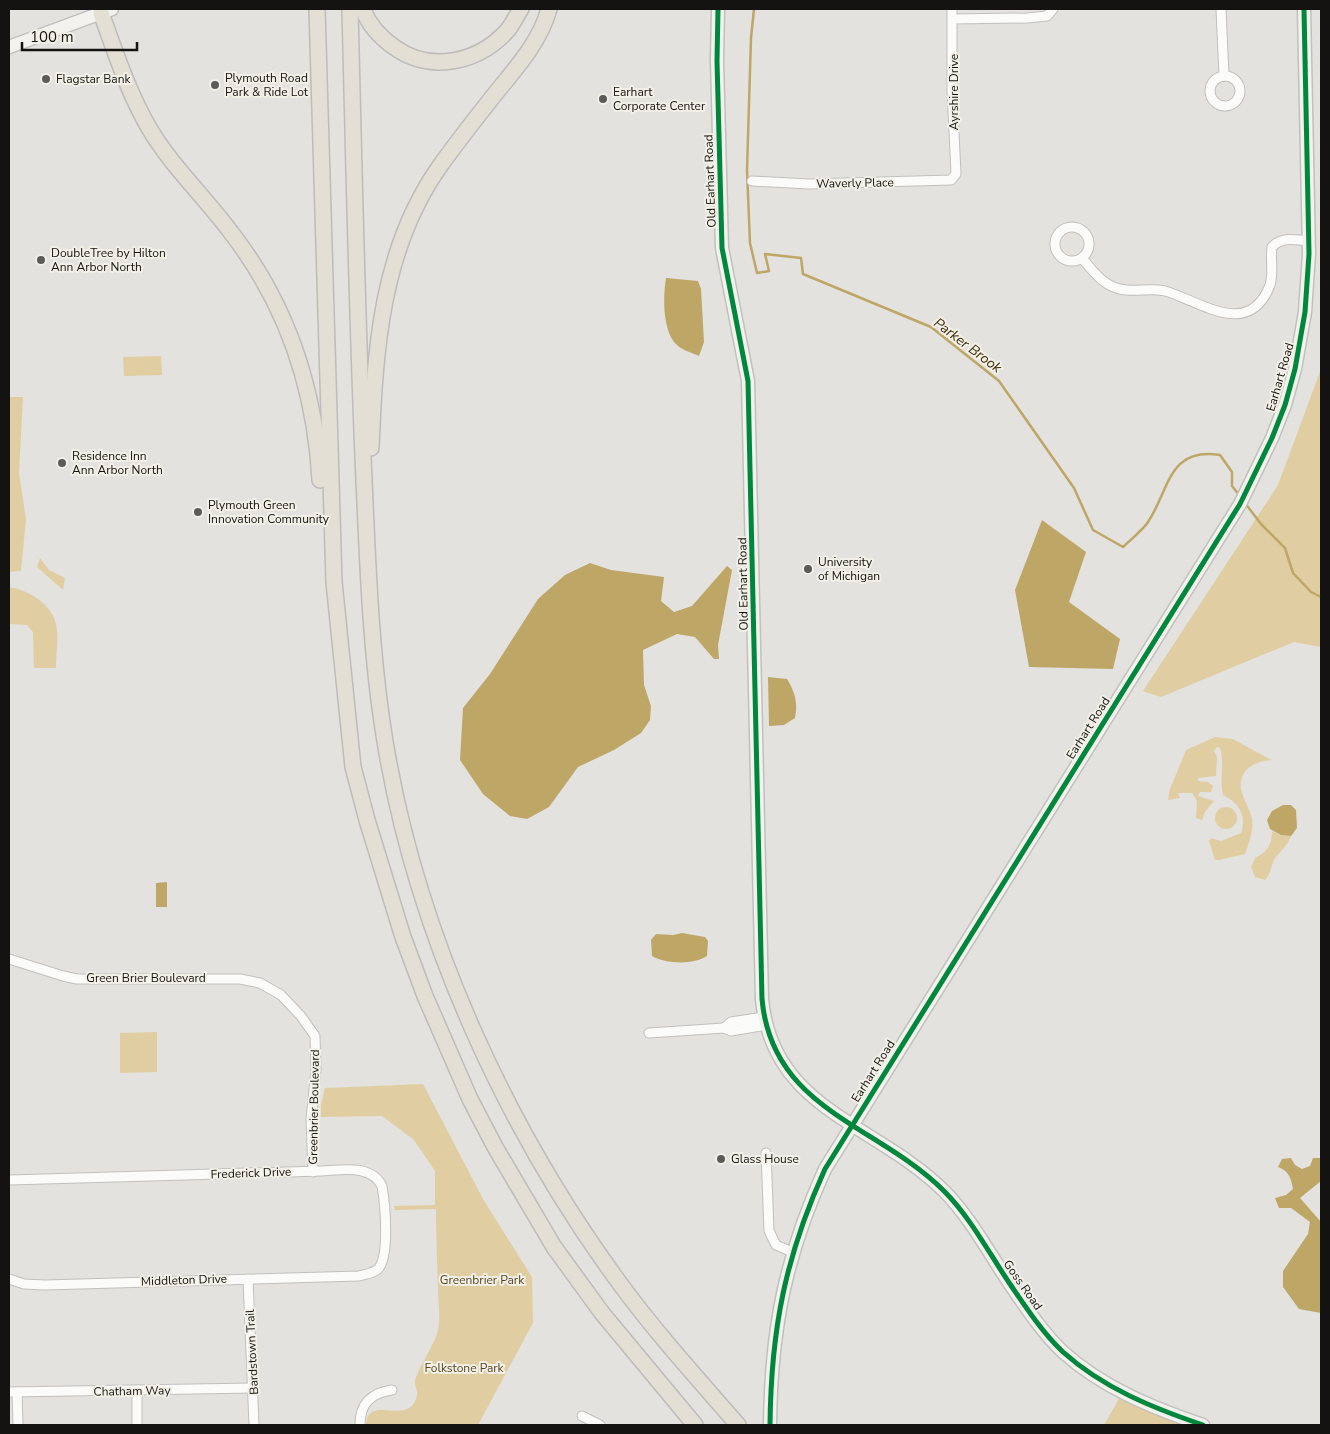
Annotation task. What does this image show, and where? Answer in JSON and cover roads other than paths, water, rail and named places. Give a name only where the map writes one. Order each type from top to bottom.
[{"type":"highway","points":[[316,9],[334,582],[353,767]]},
{"type":"highway","points":[[350,9],[360,394],[368,560],[374,657],[394,787],[428,908],[462,1003],[513,1111],[581,1228],[620,1285],[660,1335],[738,1425]]},
{"type":"highway","points":[[363,9],[366,18],[380,37],[399,50],[418,60],[446,62],[469,58],[490,46],[508,31],[521,9]]},
{"type":"highway","points":[[368,560],[378,335],[393,262],[411,217],[438,168],[526,56],[544,25],[549,9]]},
{"type":"highway","points":[[106,11],[129,86],[149,128],[180,171],[232,233],[257,267],[277,303],[302,366],[314,423],[319,468],[328,621],[340,709],[367,820],[406,945],[442,1038],[478,1115],[515,1183],[554,1247],[632,1353],[695,1425]]},
{"type":"street","name":"Old Earhart Road","points":[[718,9],[716,61],[722,248],[748,381],[765,1021],[778,1056],[793,1078],[818,1103],[852,1124]]},
{"type":"street","name":"Ayrshire Drive","points":[[952,9],[952,90],[956,174]]},
{"type":"street","points":[[953,18],[1028,18],[1047,16],[1053,9]]},
{"type":"street","points":[[1221,9],[1224,76]]},
{"type":"street","name":"Earhart Road","points":[[770,1425],[774,1337],[784,1284],[792,1252],[821,1178],[852,1124],[1240,504],[1282,413],[1295,369],[1305,312],[1309,240],[1304,9]]},
{"type":"street","points":[[9,47],[106,11]]},
{"type":"street","name":"Waverly Place","points":[[752,181],[809,184],[941,181],[951,180],[956,174]]},
{"type":"street","points":[[1082,258],[1098,278],[1118,288],[1164,291],[1222,314],[1234,315],[1255,306],[1270,284],[1272,247],[1276,242],[1285,239],[1309,240]]},
{"type":"street","name":"Green Brier Boulevard","points":[[9,959],[57,975],[77,978],[240,979],[260,983],[281,995]]},
{"type":"street","name":"Greenbrier Boulevard","points":[[281,995],[300,1015],[315,1036],[316,1070],[311,1118],[313,1172]]},
{"type":"street","points":[[649,1033],[724,1028],[731,1031],[765,1021]]},
{"type":"street","name":"Goss Road","points":[[852,1124],[925,1173],[946,1193],[973,1228],[1025,1306],[1064,1353],[1126,1395],[1162,1412],[1203,1425]]},
{"type":"street","points":[[766,1153],[769,1231],[776,1245],[792,1252]]},
{"type":"street","name":"Frederick Drive","points":[[9,1180],[366,1172],[379,1179],[382,1186],[385,1254],[379,1268],[371,1274],[359,1276]]},
{"type":"street","name":"Middleton Drive","points":[[9,1278],[24,1284],[45,1285],[359,1276]]},
{"type":"street","name":"Bardstown Trail","points":[[248,1278],[254,1388],[254,1425]]},
{"type":"street","name":"Chatham Way","points":[[13,1392],[137,1392],[254,1388]]},
{"type":"street","points":[[360,1425],[363,1405],[369,1398],[379,1392],[392,1390]]},
{"type":"street","points":[[13,1392],[18,1425]]},
{"type":"street","points":[[137,1392],[137,1425]]},
{"type":"street","points":[[582,1416],[600,1425]]},
{"type":"waterway","name":"Parker Brook","points":[[754,9],[751,38],[747,170],[750,243],[757,273],[769,271],[765,254],[801,258],[803,274],[931,327],[999,381],[1074,488],[1093,530],[1123,547],[1146,525],[1173,473],[1180,464],[1190,457],[1203,454],[1220,455],[1232,472],[1232,486],[1240,496]]},
{"type":"waterway","name":"Parker Brook","points":[[1245,503],[1261,524],[1285,548],[1293,573],[1311,592],[1321,597]]},
{"type":"place","name":"Flagstar Bank","points":[[46,79]]},
{"type":"place","name":"Plymouth Road Park & Ride Lot","points":[[215,85]]},
{"type":"place","name":"Earhart Corporate Center","points":[[603,99]]},
{"type":"place","name":"DoubleTree by Hilton Ann Arbor North","points":[[41,260]]},
{"type":"place","name":"Residence Inn Ann Arbor North","points":[[62,463]]},
{"type":"place","name":"Plymouth Green Innovation Community","points":[[198,512]]},
{"type":"place","name":"University of Michigan","points":[[808,569]]},
{"type":"place","name":"Glass House","points":[[721,1159]]},
{"type":"park label","name":"Greenbrier Park","points":[[482,1280]]},
{"type":"park label","name":"Folkstone Park","points":[[464,1368]]}]
